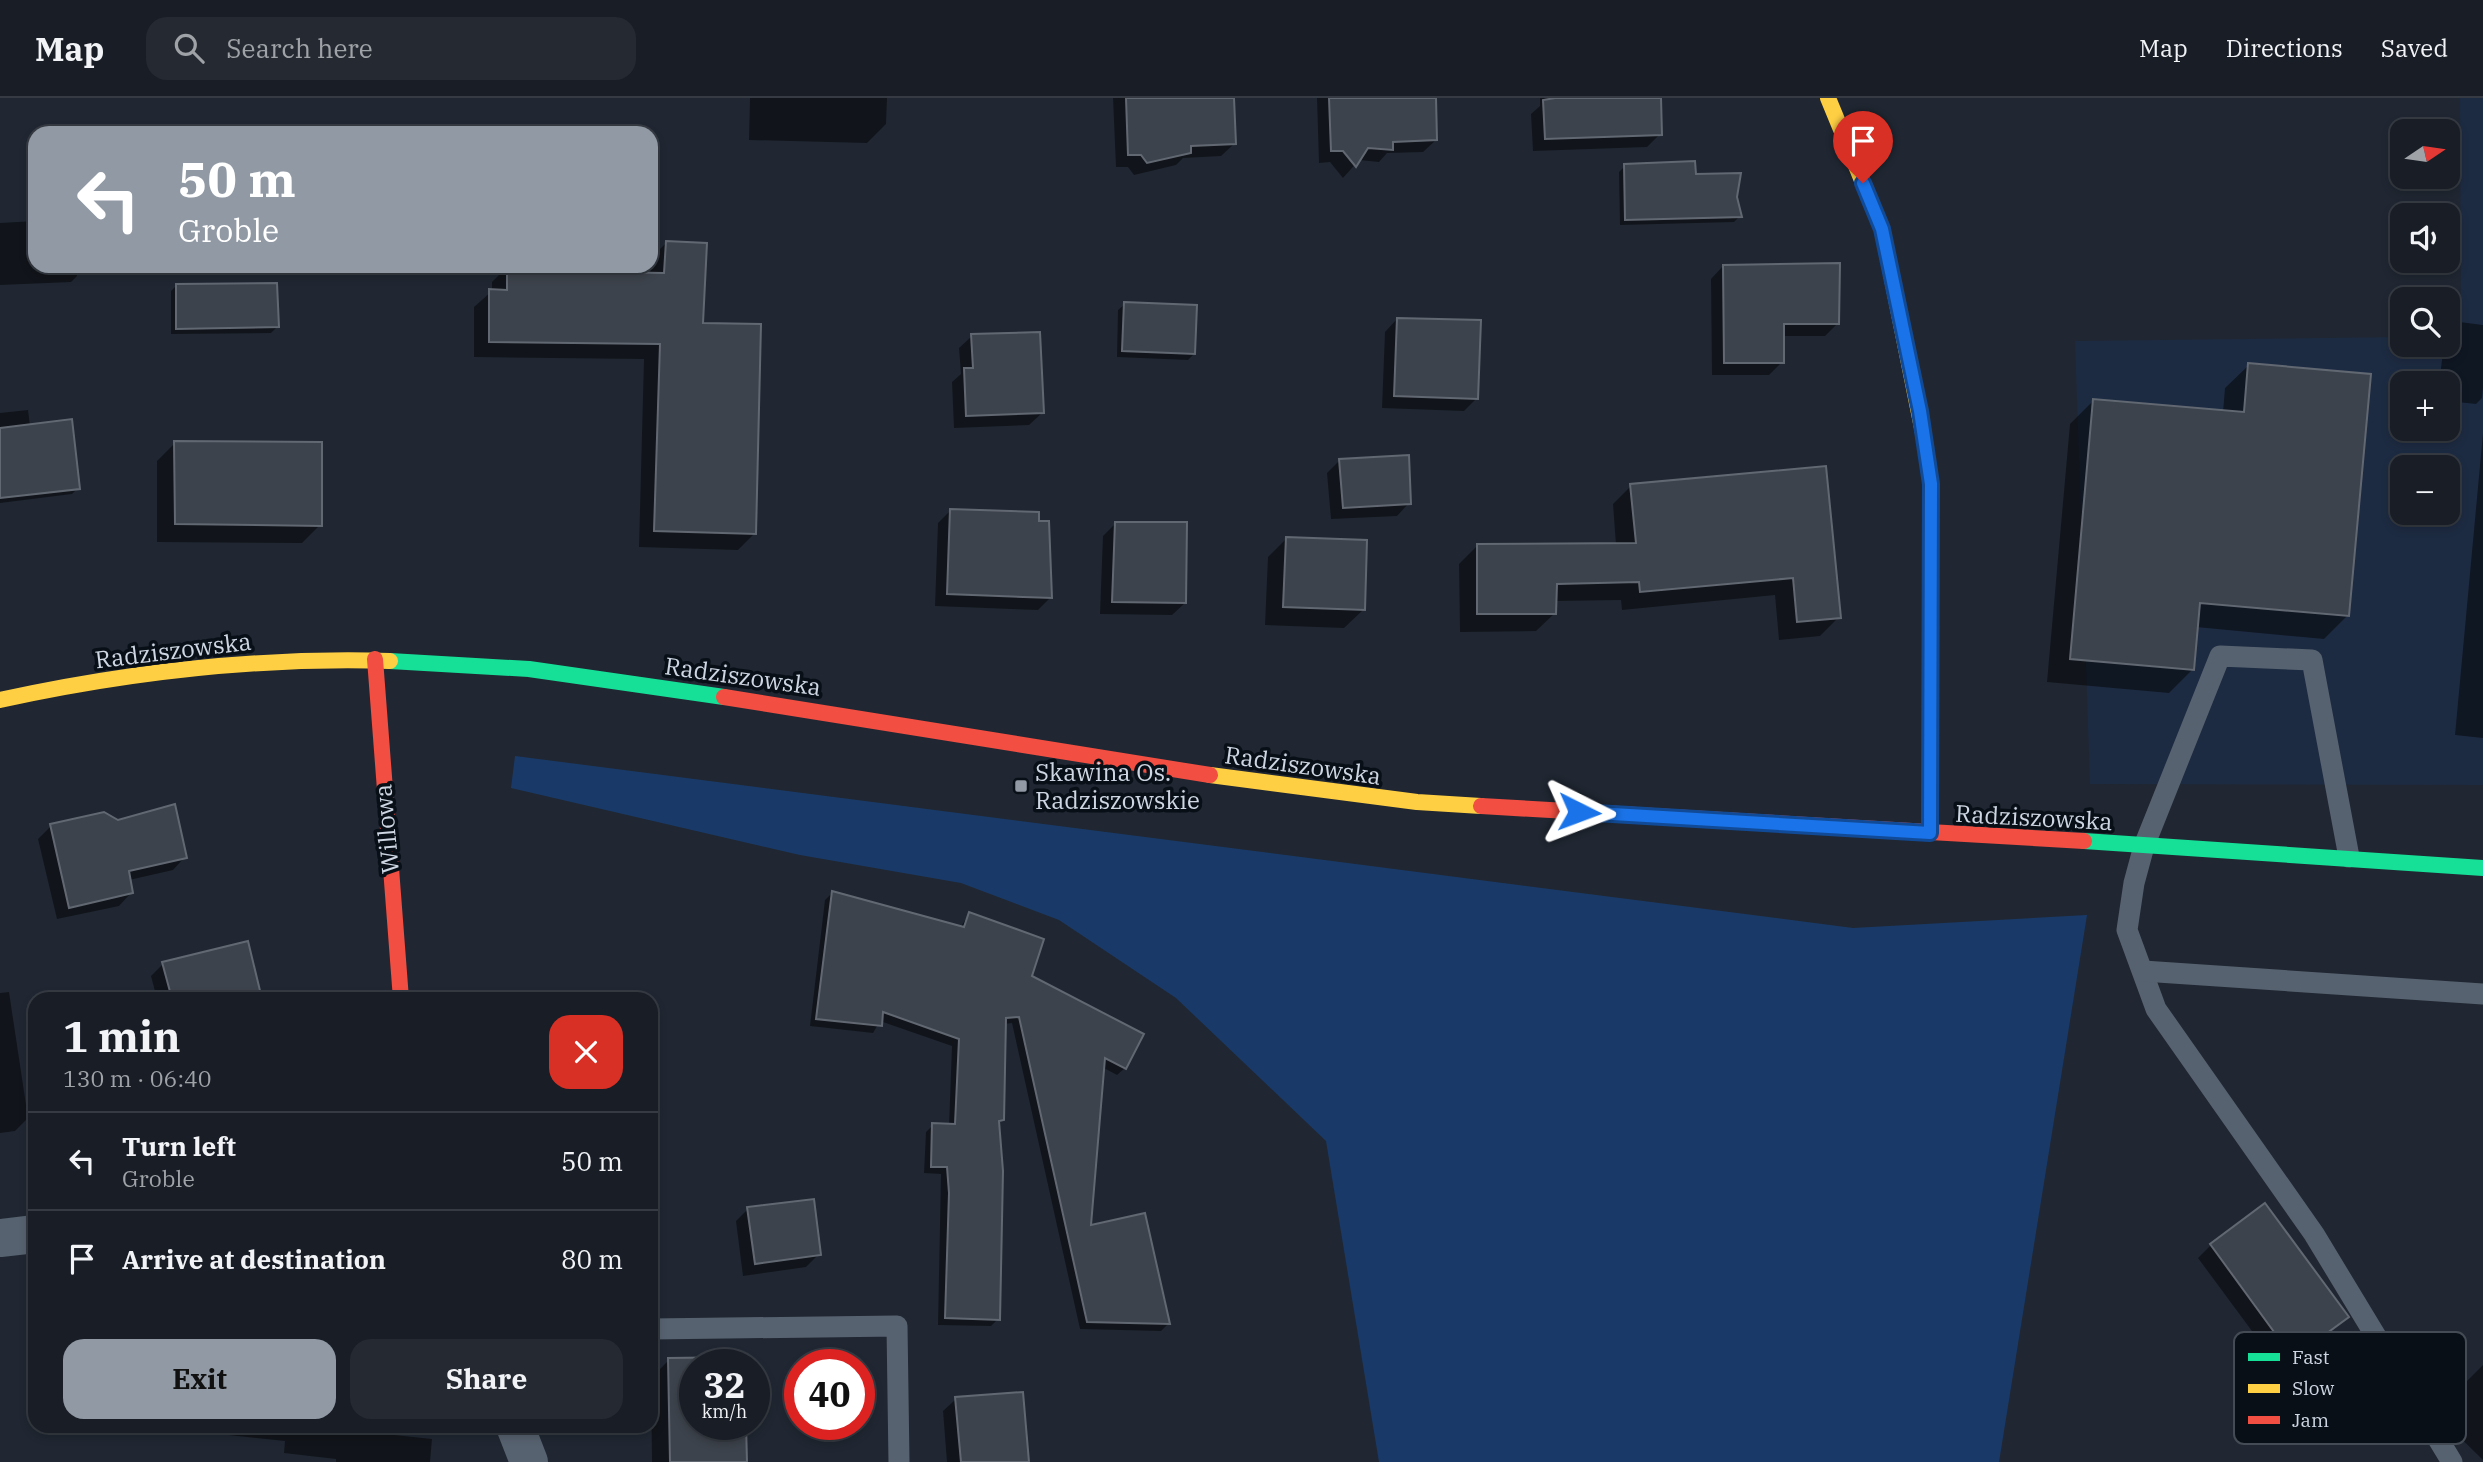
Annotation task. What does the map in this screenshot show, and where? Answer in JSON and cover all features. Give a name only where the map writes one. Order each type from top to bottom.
[{"type":"street","points":[[1828,98],[1882,229],[1920,411],[1931,484],[1930,833]]},
{"type":"street","name":"Radziszowska","points":[[0,700],[51,688],[190,669],[292,660],[375,659],[510,667],[823,710],[1284,788],[1417,802],[2349,857],[2483,868]]},
{"type":"street","name":"Willowa","points":[[375,659],[400,992]]},
{"type":"street","points":[[0,1238],[28,1235]]},
{"type":"street","points":[[518,1433],[529,1462]]},
{"type":"lane","points":[[2349,857],[2312,660],[2220,656],[2144,846],[2134,883],[2127,930],[2156,1009],[2314,1234],[2373,1332]]},
{"type":"lane","points":[[2143,971],[2483,994]]},
{"type":"lane","points":[[658,1329],[897,1326],[899,1462]]},
{"type":"lane","points":[[2441,1444],[2452,1462]]},
{"type":"shaded area","points":[[2460,98],[2483,98],[2483,785],[2090,784],[2075,341],[2390,337],[2390,357],[2460,357]]},
{"type":"shaded area","points":[[515,756],[1853,928],[2087,915],[1999,1462],[1379,1462],[1326,1141],[1176,998],[1059,920],[961,883],[800,855],[511,788]]},
{"type":"building","points":[[1126,98],[1234,98],[1236,144],[1191,146],[1191,153],[1147,163],[1141,155],[1128,155]]},
{"type":"building","points":[[1329,98],[1436,98],[1437,140],[1393,142],[1393,150],[1368,148],[1356,167],[1343,151],[1331,151]]},
{"type":"building","points":[[1661,98],[1662,135],[1545,139],[1543,100]]},
{"type":"building","points":[[1695,161],[1696,174],[1741,173],[1737,197],[1742,217],[1625,220],[1624,164]]},
{"type":"building","points":[[666,241],[707,243],[703,323],[761,324],[756,534],[654,531],[660,344],[489,342],[489,289],[507,290],[507,273],[664,273]]},
{"type":"building","points":[[1840,263],[1839,324],[1784,324],[1784,363],[1724,363],[1723,265]]},
{"type":"building","points":[[277,283],[279,327],[176,329],[176,284]]},
{"type":"building","points":[[1124,302],[1197,305],[1195,354],[1122,351]]},
{"type":"building","points":[[1397,318],[1481,320],[1478,399],[1394,396]]},
{"type":"building","points":[[1040,332],[1044,413],[966,416],[964,368],[973,368],[971,334]]},
{"type":"building","points":[[2248,363],[2371,374],[2349,616],[2200,603],[2194,670],[2070,659],[2093,399],[2244,412]]},
{"type":"building","points":[[72,419],[80,489],[0,498],[0,428]]},
{"type":"building","points":[[174,441],[322,442],[322,526],[175,524]]},
{"type":"building","points":[[1409,455],[1411,504],[1343,508],[1339,459]]},
{"type":"building","points":[[1826,466],[1841,618],[1797,622],[1793,578],[1640,592],[1639,582],[1557,584],[1556,614],[1477,614],[1477,544],[1636,543],[1630,484]]},
{"type":"building","points":[[950,509],[1039,512],[1039,521],[1049,521],[1052,598],[947,594]]},
{"type":"building","points":[[1115,522],[1187,522],[1186,603],[1112,602]]},
{"type":"building","points":[[1286,537],[1367,540],[1365,610],[1283,607]]},
{"type":"building","points":[[175,804],[187,858],[129,871],[133,893],[69,908],[50,824],[104,812],[118,820]]},
{"type":"building","points":[[832,891],[964,927],[969,912],[1044,939],[1032,976],[1144,1034],[1126,1069],[1105,1058],[1091,1225],[1145,1213],[1170,1324],[1087,1322],[1019,1017],[1006,1018],[1004,1120],[999,1121],[1003,1171],[1000,1320],[945,1318],[949,1193],[947,1167],[931,1167],[932,1123],[955,1124],[959,1039],[883,1012],[882,1026],[816,1019]]},
{"type":"building","points":[[248,941],[260,992],[170,992],[162,962]]},
{"type":"building","points":[[814,1199],[821,1255],[755,1264],[747,1207]]},
{"type":"building","points":[[2265,1203],[2349,1317],[2329,1332],[2274,1332],[2210,1244]]},
{"type":"building","points":[[668,1358],[679,1358],[679,1440],[746,1440],[747,1462],[670,1462]]},
{"type":"building","points":[[1023,1392],[1029,1462],[961,1462],[955,1397]]},
{"type":"traffic: fast","points":[[390,661],[529,669],[724,697]]},
{"type":"traffic: fast","points":[[2084,841],[2483,868]]},
{"type":"traffic: slow","points":[[1828,98],[1882,229],[1924,438]]},
{"type":"traffic: slow","points":[[0,700],[194,668],[292,661],[390,661]]},
{"type":"traffic: slow","points":[[1210,775],[1417,802],[1481,806]]},
{"type":"traffic: jam","points":[[1924,438],[1931,483],[1930,833]]},
{"type":"traffic: jam","points":[[375,659],[400,992]]},
{"type":"traffic: jam","points":[[724,697],[1210,775]]},
{"type":"traffic: jam","points":[[1481,806],[2084,841]]},
{"type":"place","name":"Skawina Os. Radziszowskie","points":[[1021,786]]},
{"type":"route","points":[[1579,812],[1930,833],[1931,484],[1920,411],[1882,229],[1863,183]]}]
